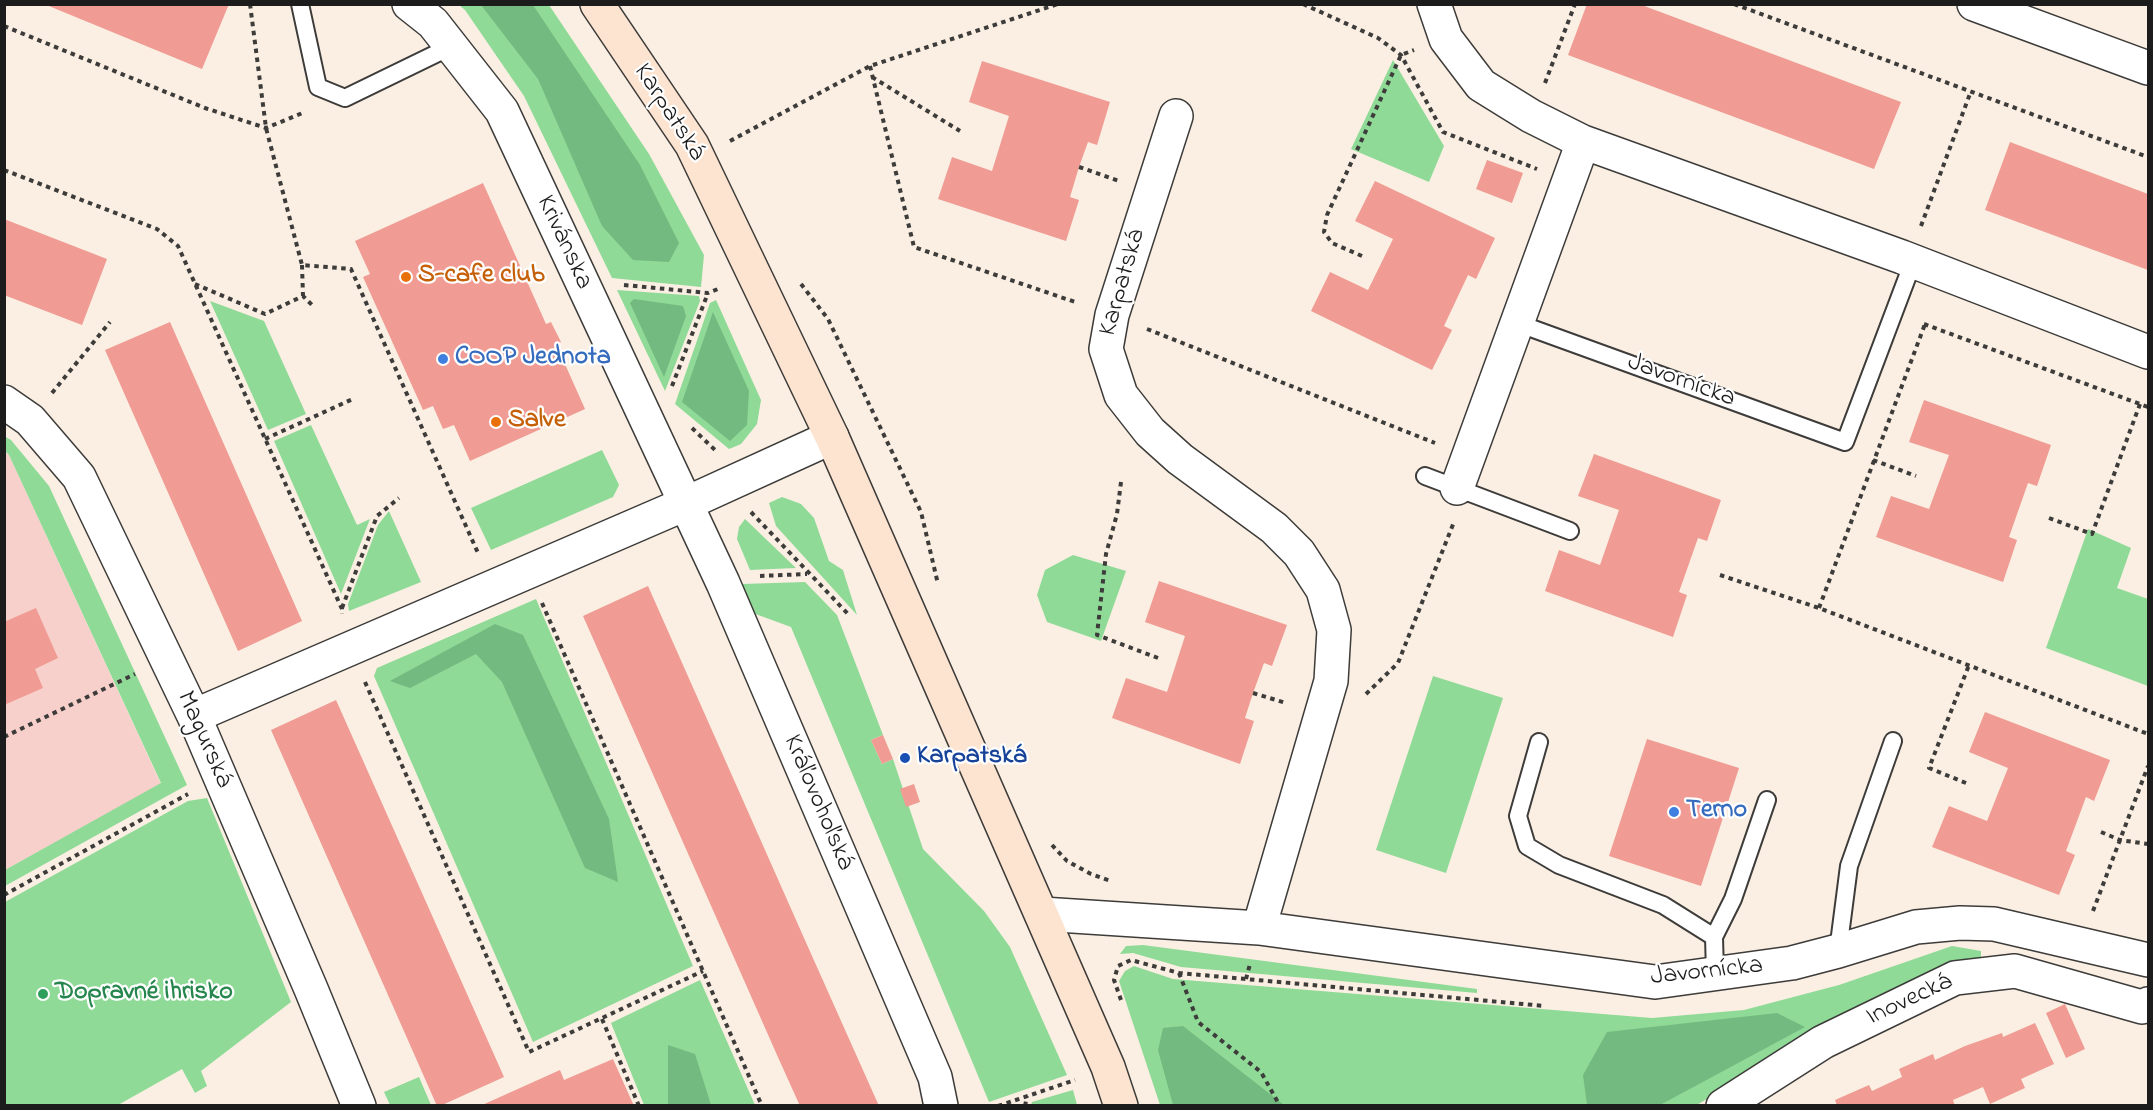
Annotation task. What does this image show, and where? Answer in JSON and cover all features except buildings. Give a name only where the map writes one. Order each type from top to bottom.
[{"type":"street","name":"Krivánska","points":[[409,4],[433,23],[502,111],[685,504]]},
{"type":"street","name":"Karpatská","points":[[597,4],[692,145],[832,437],[1042,914],[1107,1067],[1121,1106]]},
{"type":"street","points":[[1434,4],[1446,39],[1481,86],[1531,116],[1583,142],[1913,262],[2148,351]]},
{"type":"street","points":[[1974,4],[2148,68]]},
{"type":"street","name":"Karpatská","points":[[1176,116],[1112,315],[1106,349],[1121,395],[1150,432],[1222,491],[1274,528],[1299,553],[1323,590],[1334,630],[1332,681],[1259,928]]},
{"type":"street","points":[[1457,488],[1583,142]]},
{"type":"street","name":"Magurská","points":[[4,402],[30,420],[79,477],[194,716],[359,1106]]},
{"type":"street","points":[[194,716],[685,504],[832,437]]},
{"type":"street","name":"Kráľovohoľská","points":[[685,504],[728,594],[935,1077],[941,1106]]},
{"type":"street","points":[[1042,914],[1259,928]]},
{"type":"street","name":"Javornícka","points":[[1259,928],[1655,982],[1791,963],[1916,927],[1960,923],[1994,924],[2148,960]]},
{"type":"street","name":"Inovecká","points":[[1723,1106],[1823,1042],[1955,978],[2015,971],[2142,1007],[2148,1004]]},
{"type":"lane","points":[[300,4],[318,87],[345,98],[452,46]]},
{"type":"lane","points":[[1845,442],[1913,262]]},
{"type":"lane","name":"Javornícka","points":[[1517,323],[1845,442]]},
{"type":"lane","points":[[1425,476],[1570,531]]},
{"type":"lane","points":[[1838,951],[1849,866],[1893,741]]},
{"type":"lane","points":[[1539,742],[1518,816],[1527,846],[1559,864],[1663,905],[1714,937]]},
{"type":"lane","points":[[1715,973],[1714,937],[1733,899],[1767,800]]},
{"type":"path","points":[[250,4],[266,128],[302,265],[303,296],[313,306]]},
{"type":"path","points":[[728,142],[870,66],[1058,4]]},
{"type":"path","points":[[1303,4],[1378,38],[1401,55],[1443,132],[1538,170]]},
{"type":"path","points":[[1544,87],[1575,4]]},
{"type":"path","points":[[1734,4],[2148,157]]},
{"type":"path","points":[[4,26],[205,108],[266,128],[308,111],[324,90]]},
{"type":"path","points":[[1362,256],[1332,243],[1324,232],[1327,215],[1401,55]]},
{"type":"path","points":[[870,66],[914,247],[1112,315]]},
{"type":"path","points":[[872,77],[960,130]]},
{"type":"path","points":[[1920,229],[1971,91]]},
{"type":"path","points":[[1079,167],[1106,176]]},
{"type":"path","points":[[4,170],[157,229],[178,246],[342,609]]},
{"type":"path","points":[[302,265],[351,269],[479,554]]},
{"type":"path","points":[[795,276],[828,319],[921,512],[939,588]]},
{"type":"path","points":[[195,283],[265,314],[303,296]]},
{"type":"path","points":[[620,285],[708,293],[718,289]]},
{"type":"path","points":[[669,392],[708,293]]},
{"type":"path","points":[[46,401],[110,322]]},
{"type":"path","points":[[1819,608],[1925,324],[2148,407]]},
{"type":"path","points":[[1146,328],[1441,445]]},
{"type":"path","points":[[265,439],[355,398]]},
{"type":"path","points":[[2049,518],[2092,534],[2139,404]]},
{"type":"path","points":[[689,425],[719,453]]},
{"type":"path","points":[[1845,442],[1858,454],[1916,476]]},
{"type":"path","points":[[1121,482],[1117,514],[1106,554],[1097,634],[1158,658]]},
{"type":"path","points":[[342,617],[342,609],[377,516],[399,498]]},
{"type":"path","points":[[747,508],[850,616]]},
{"type":"path","points":[[1370,690],[1398,663],[1452,526]]},
{"type":"path","points":[[753,577],[808,573]]},
{"type":"path","points":[[1720,575],[1819,608],[2148,734]]},
{"type":"path","points":[[542,602],[762,1106]]},
{"type":"path","points":[[1966,783],[1929,768],[1968,665]]},
{"type":"path","points":[[4,737],[136,674]]},
{"type":"path","points":[[364,680],[529,1052],[703,971]]},
{"type":"path","points":[[1253,693],[1278,701]]},
{"type":"path","points":[[2090,918],[2148,766]]},
{"type":"path","points":[[4,895],[197,789]]},
{"type":"path","points":[[2101,832],[2120,840],[2148,844]]},
{"type":"path","points":[[1048,841],[1067,861],[1091,874],[1117,883]]},
{"type":"path","points":[[1121,1001],[1114,980],[1118,966],[1131,960],[1179,973],[1550,1007]]},
{"type":"path","points":[[1179,973],[1198,1022],[1261,1072],[1280,1106]]},
{"type":"path","points":[[602,1019],[639,1106]]},
{"type":"path","points":[[998,1106],[1078,1078]]},
{"type":"path","points":[[1025,1106],[1027,1096]]},
{"type":"shaded area","points":[[4,451],[9,455],[161,784],[5,870]]},
{"type":"green space","points":[[459,5],[549,5],[649,154],[704,255],[701,287],[612,278],[524,96],[465,10]]},
{"type":"green space","points":[[481,5],[533,5],[640,165],[679,243],[669,262],[633,260],[602,226],[538,79]]},
{"type":"green space","points":[[1393,60],[1444,146],[1429,182],[1351,149]]},
{"type":"green space","points":[[617,290],[699,296],[700,301],[665,391]]},
{"type":"green space","points":[[634,299],[683,306],[686,316],[664,377],[630,303]]},
{"type":"green space","points":[[716,300],[761,400],[757,424],[741,444],[729,449],[675,404],[710,303]]},
{"type":"green space","points":[[210,301],[264,321],[306,414],[268,430]]},
{"type":"green space","points":[[713,312],[749,391],[747,425],[730,441],[682,402]]},
{"type":"green space","points":[[311,425],[357,525],[370,519],[341,594],[274,441]]},
{"type":"green space","points":[[4,436],[11,440],[49,486],[187,785],[5,886],[5,870],[161,783],[9,455],[5,451]]},
{"type":"green space","points":[[602,450],[619,485],[613,497],[491,550],[471,508]]},
{"type":"green space","points":[[782,497],[801,504],[814,518],[829,561],[843,570],[857,615],[776,526],[769,503]]},
{"type":"green space","points":[[389,511],[421,582],[349,611],[348,604],[378,525]]},
{"type":"green space","points":[[745,519],[796,568],[750,570],[737,539],[739,527]]},
{"type":"green space","points":[[2088,529],[2131,548],[2117,588],[2148,599],[2148,686],[2046,648]]},
{"type":"green space","points":[[1073,555],[1126,571],[1101,641],[1047,622],[1037,595],[1045,570]]},
{"type":"green space","points":[[805,582],[837,615],[883,735],[871,740],[882,764],[893,759],[923,849],[984,911],[1010,947],[1067,1075],[989,1102],[791,627],[750,612],[742,584]]},
{"type":"green space","points":[[536,599],[693,966],[533,1042],[374,676],[377,668]]},
{"type":"green space","points":[[495,624],[523,635],[609,819],[618,882],[585,868],[502,682],[476,654],[410,688],[390,681]]},
{"type":"green space","points":[[1433,676],[1503,698],[1446,873],[1376,850]]},
{"type":"green space","points":[[207,798],[291,1002],[201,1071],[207,1086],[195,1093],[182,1069],[118,1105],[5,1105],[5,902],[188,801]]},
{"type":"green space","points":[[1143,945],[1477,989],[1477,993],[1181,967],[1133,953],[1120,954],[1126,946]]},
{"type":"green space","points":[[1952,946],[1981,951],[1981,959],[1824,1030],[1695,1106],[1160,1105],[1119,981],[1125,971],[1134,966],[1173,979],[1652,1018],[1744,1010],[1839,985]]},
{"type":"green space","points":[[700,980],[755,1105],[644,1105],[611,1023]]},
{"type":"green space","points":[[1777,1013],[1805,1027],[1660,1105],[1587,1105],[1583,1075],[1607,1032]]},
{"type":"green space","points":[[1183,1026],[1284,1105],[1173,1105],[1158,1050],[1163,1028]]},
{"type":"green space","points":[[668,1045],[695,1054],[711,1105],[668,1105]]},
{"type":"green space","points":[[419,1077],[431,1105],[390,1105],[384,1092]]},
{"type":"green space","points":[[1073,1090],[1077,1105],[1031,1105],[1032,1102]]},
{"type":"place","name":"S-cafe club","points":[[406,277]]},
{"type":"place","name":"COOP Jednota","points":[[443,359]]},
{"type":"place","name":"Salve","points":[[496,422]]},
{"type":"place","name":"Karpatská","points":[[905,758]]},
{"type":"place","name":"Terno","points":[[1674,812]]},
{"type":"place","name":"Dopravné ihrisko","points":[[43,994]]}]
